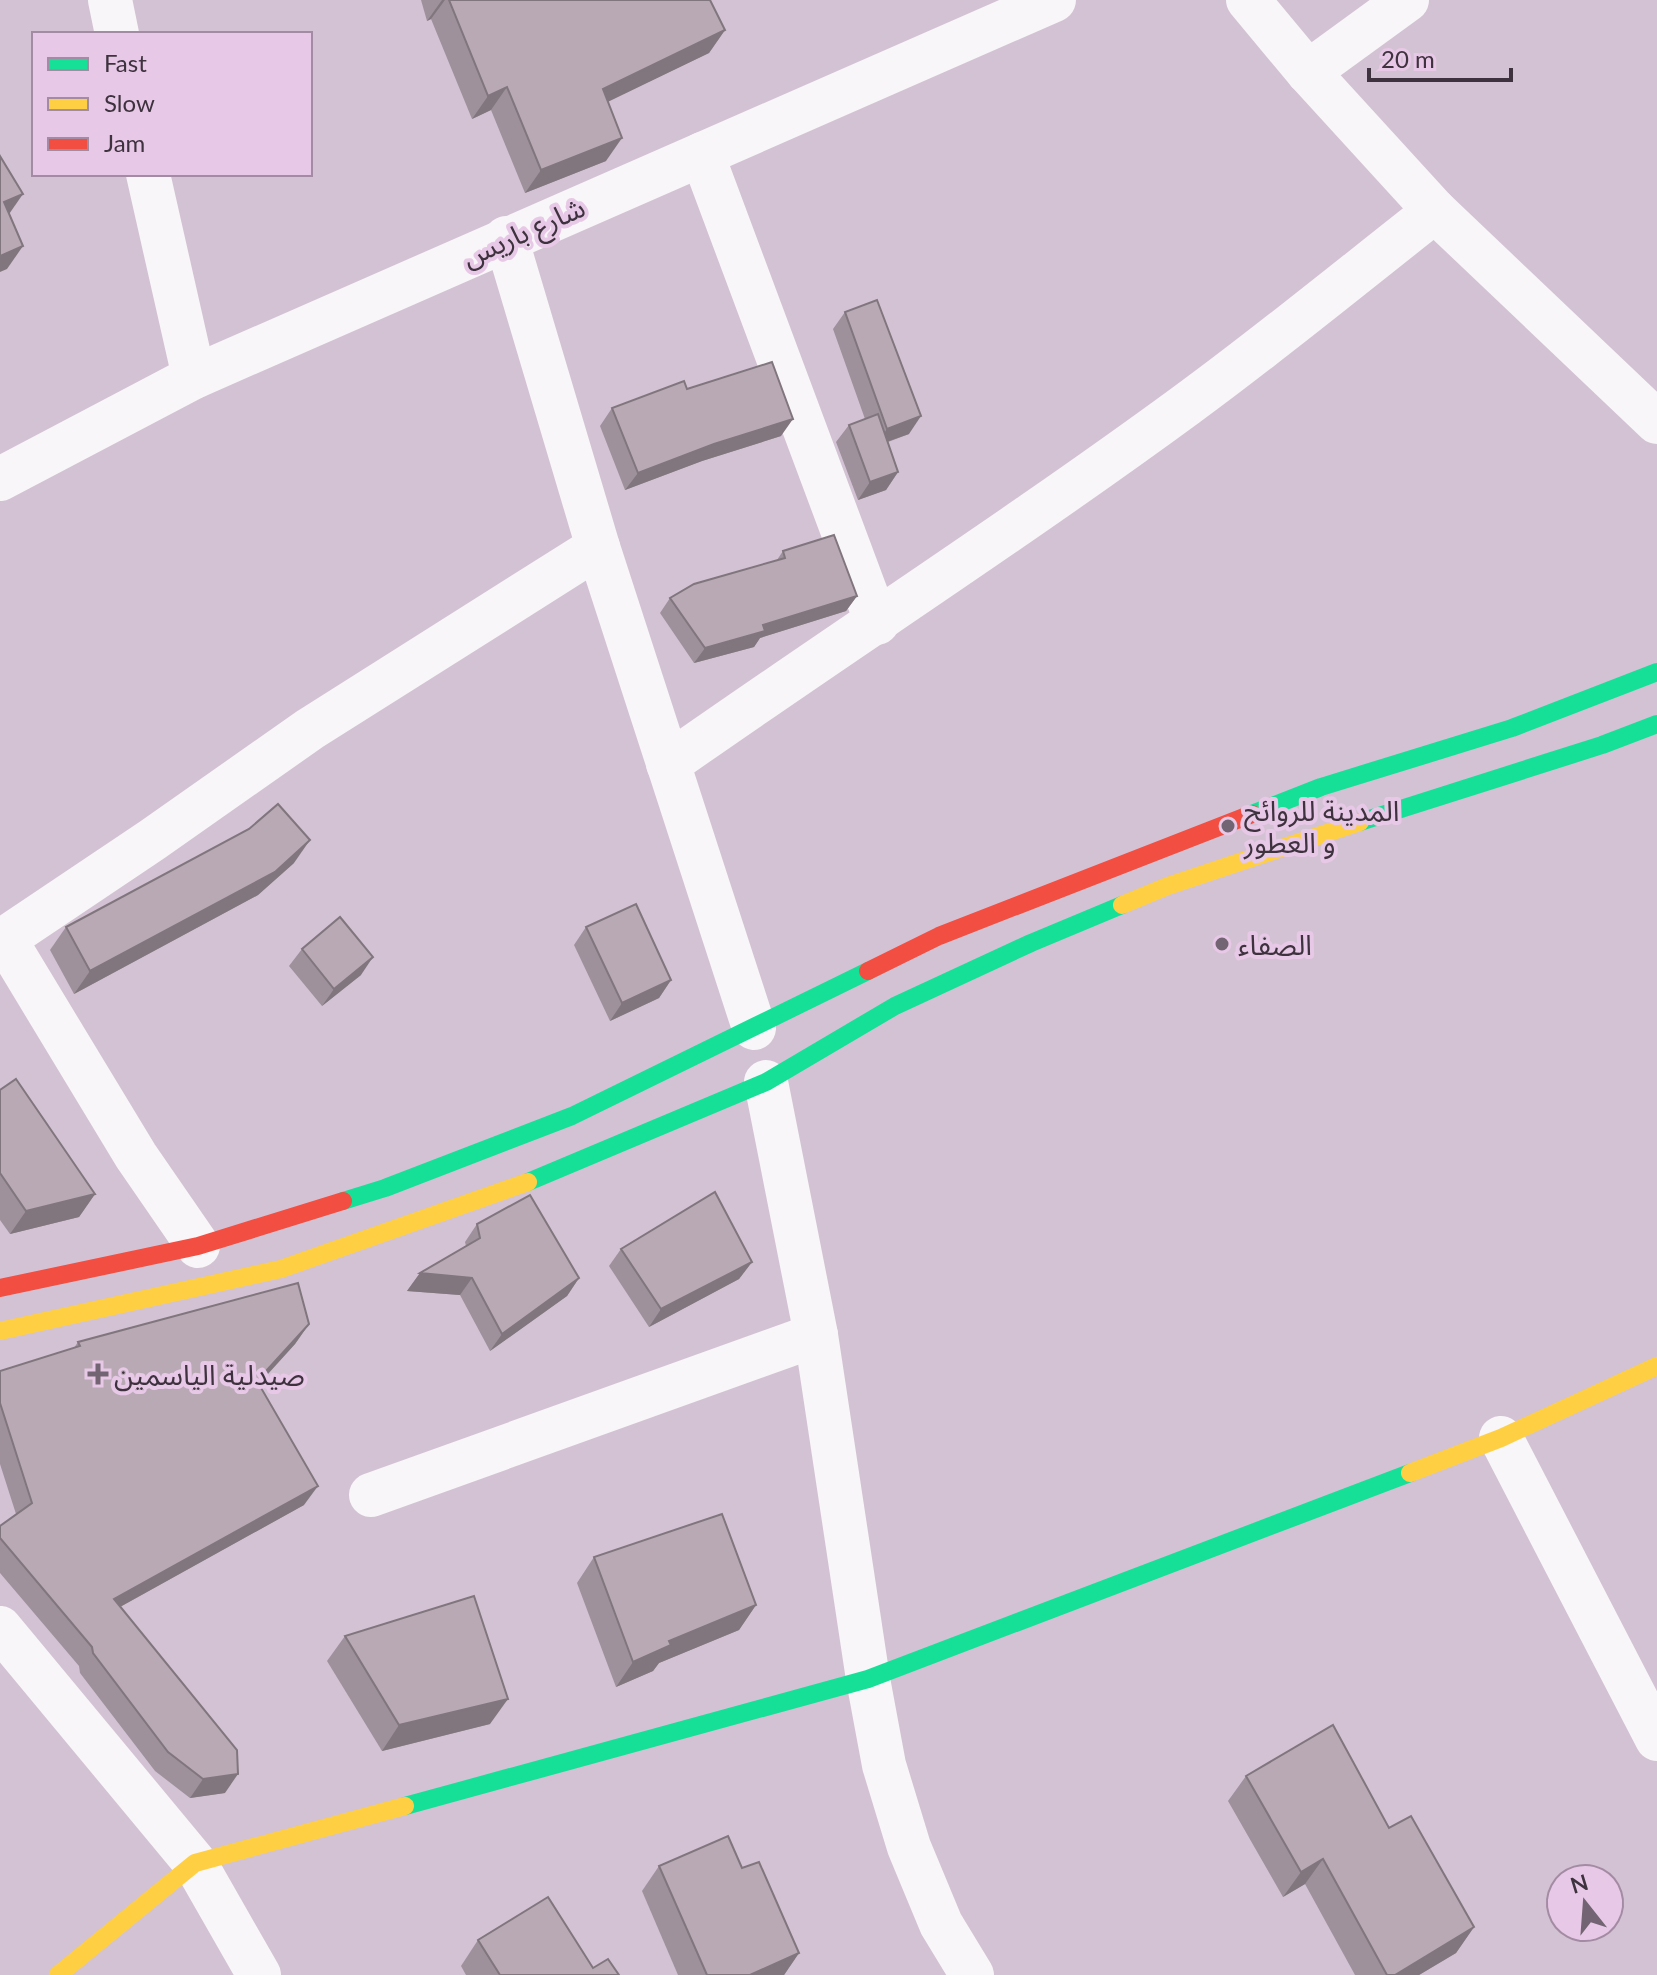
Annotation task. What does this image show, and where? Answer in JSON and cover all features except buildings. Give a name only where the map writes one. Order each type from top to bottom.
[{"type":"street","points":[[110,0],[117,32]]},
{"type":"street","name":"شارع باريس","points":[[0,479],[194,377],[1054,0]]},
{"type":"street","points":[[1248,0],[1308,72],[1435,211],[1657,422]]},
{"type":"street","points":[[1308,72],[1407,0]]},
{"type":"street","points":[[702,154],[877,623]]},
{"type":"street","points":[[148,176],[194,377]]},
{"type":"street","points":[[668,764],[877,623],[1187,404],[1435,211]]},
{"type":"street","points":[[506,238],[598,547],[754,1028]]},
{"type":"street","points":[[198,1246],[136,1156],[2,940],[310,729],[598,547]]},
{"type":"street","points":[[0,1288],[198,1246],[385,1188],[557,1121],[939,936],[1321,787],[1512,728],[1657,672]]},
{"type":"street","points":[[0,1331],[281,1269],[532,1181],[766,1082],[895,1006],[1031,943],[1168,886],[1602,745],[1657,724]]},
{"type":"street","points":[[766,1082],[816,1335],[884,1765],[909,1847],[941,1924],[972,1975]]},
{"type":"street","points":[[371,1495],[816,1335]]},
{"type":"street","points":[[58,1975],[195,1863],[868,1679],[1501,1438],[1657,1366]]},
{"type":"street","points":[[1501,1438],[1657,1739]]},
{"type":"street","points":[[0,1628],[195,1863],[259,1975]]},
{"type":"traffic: fast","points":[[1252,814],[1321,787],[1512,728],[1657,672]]},
{"type":"traffic: fast","points":[[1360,822],[1602,745],[1657,724]]},
{"type":"traffic: fast","points":[[528,1182],[766,1082],[895,1006],[1122,905]]},
{"type":"traffic: fast","points":[[343,1201],[385,1188],[572,1116],[868,971]]},
{"type":"traffic: fast","points":[[405,1806],[868,1679],[1410,1473]]},
{"type":"traffic: slow","points":[[1122,905],[1168,886],[1360,822]]},
{"type":"traffic: slow","points":[[0,1331],[281,1269],[528,1182]]},
{"type":"traffic: slow","points":[[1410,1473],[1501,1438],[1657,1366]]},
{"type":"traffic: slow","points":[[58,1975],[195,1863],[405,1806]]},
{"type":"traffic: jam","points":[[868,971],[939,936],[1252,814]]},
{"type":"traffic: jam","points":[[0,1288],[198,1246],[343,1201]]},
{"type":"place","name":"المدينة للروائح و العطور","points":[[1228,826]]},
{"type":"place","name":"الصفاء","points":[[1222,944]]},
{"type":"place","name":"صيدلية الياسمين","points":[[98,1374]]}]
